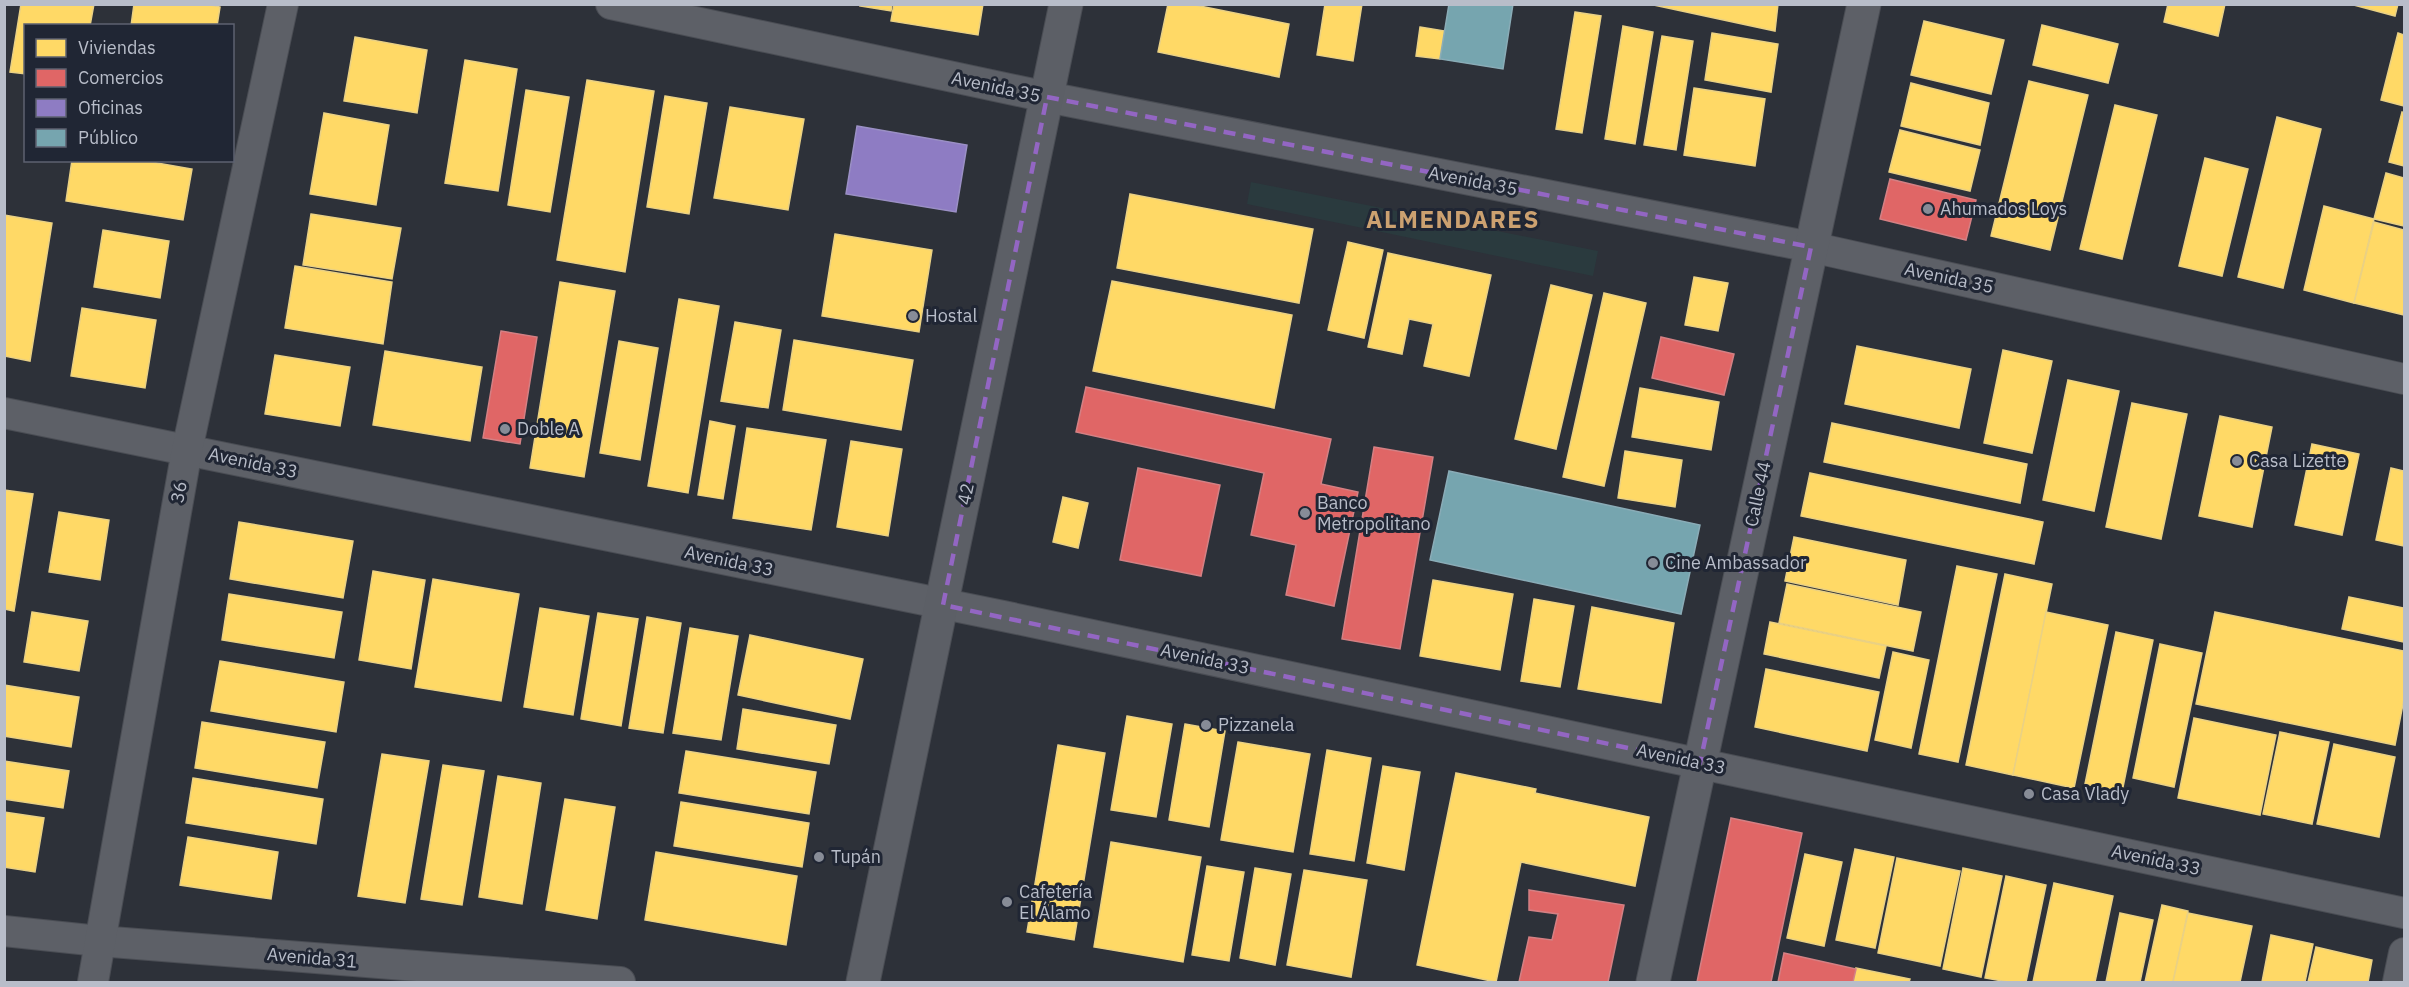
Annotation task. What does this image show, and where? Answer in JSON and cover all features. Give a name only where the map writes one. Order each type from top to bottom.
[{"type":"main road","name":"42","points":[[863,982],[1066,4]]},
{"type":"street","name":"36","points":[[93,982],[187,450],[283,4]]},
{"type":"street","name":"Avenida 35","points":[[610,4],[1047,98],[1811,247],[2404,379]]},
{"type":"street","name":"Calle 44","points":[[1653,982],[1863,4]]},
{"type":"street","name":"Avenida 33","points":[[4,413],[943,605],[2404,913]]},
{"type":"street","name":"Avenida 31","points":[[4,931],[99,941],[620,982]]},
{"type":"street","points":[[2398,982],[2404,953]]},
{"type":"highlighted area","points":[[1047,97],[1811,247],[1700,763],[943,605]]},
{"type":"shaded area","points":[[1251,182],[1598,251],[1593,276],[1247,204]]},
{"type":"building: Viviendas","points":[[21,4],[94,4],[90,24],[24,24],[24,74],[10,72]]},
{"type":"building: Viviendas","points":[[134,4],[206,4],[220,7],[217,24],[131,24]]},
{"type":"building: Viviendas","points":[[861,4],[892,4],[891,11],[860,6]]},
{"type":"building: Viviendas","points":[[894,4],[983,4],[978,35],[891,21]]},
{"type":"building: Viviendas","points":[[1168,4],[1190,4],[1289,24],[1279,77],[1158,52]]},
{"type":"building: Viviendas","points":[[1325,4],[1362,4],[1353,61],[1317,55]]},
{"type":"building: Viviendas","points":[[1649,4],[1778,4],[1775,31]]},
{"type":"building: Viviendas","points":[[2168,4],[2225,4],[2218,36],[2164,22]]},
{"type":"building: Viviendas","points":[[2350,4],[2398,4],[2395,16]]},
{"type":"building: Viviendas","points":[[1575,12],[1601,16],[1582,133],[1556,129]]},
{"type":"building: Viviendas","points":[[1924,21],[2004,40],[1991,94],[1911,75]]},
{"type":"building: Viviendas","points":[[2042,25],[2118,44],[2108,83],[2033,65]]},
{"type":"building: Viviendas","points":[[1623,26],[1653,32],[1635,144],[1605,139]]},
{"type":"building: Viviendas","points":[[1420,27],[1445,31],[1440,59],[1416,56]]},
{"type":"building: Viviendas","points":[[1712,33],[1778,44],[1771,92],[1705,80]]},
{"type":"building: Viviendas","points":[[2398,33],[2404,35],[2404,106],[2381,100]]},
{"type":"building: Viviendas","points":[[1662,36],[1693,41],[1676,150],[1644,145]]},
{"type":"building: Viviendas","points":[[355,37],[427,50],[417,113],[344,101]]},
{"type":"building: Viviendas","points":[[465,60],[517,69],[498,191],[445,183]]},
{"type":"building: Viviendas","points":[[587,80],[654,91],[625,272],[557,260]]},
{"type":"building: Viviendas","points":[[2029,81],[2088,95],[2050,250],[1991,236]]},
{"type":"building: Viviendas","points":[[1911,83],[1989,103],[1980,145],[1901,126]]},
{"type":"building: Viviendas","points":[[1694,88],[1765,99],[1755,166],[1684,155]]},
{"type":"building: Viviendas","points":[[526,90],[569,97],[550,212],[508,205]]},
{"type":"building: Viviendas","points":[[665,96],[707,103],[689,214],[647,207]]},
{"type":"building: Viviendas","points":[[2115,105],[2157,115],[2122,259],[2080,249]]},
{"type":"building: Viviendas","points":[[730,107],[804,119],[788,210],[714,198]]},
{"type":"building: Viviendas","points":[[2402,112],[2404,113],[2404,166],[2389,162]]},
{"type":"building: Viviendas","points":[[324,113],[389,125],[376,205],[310,194]]},
{"type":"building: Viviendas","points":[[2277,117],[2321,129],[2283,288],[2238,277]]},
{"type":"building: Viviendas","points":[[1900,130],[1980,150],[1970,191],[1889,172]]},
{"type":"building: Viviendas","points":[[2205,158],[2248,169],[2222,276],[2179,266]]},
{"type":"building: Viviendas","points":[[72,162],[152,162],[192,169],[183,220],[66,201]]},
{"type":"building: Viviendas","points":[[2386,173],[2404,178],[2404,226],[2374,219]]},
{"type":"building: Viviendas","points":[[1130,194],[1313,229],[1299,303],[1117,268]]},
{"type":"building: Viviendas","points":[[2324,206],[2374,219],[2354,303],[2304,290]]},
{"type":"building: Viviendas","points":[[311,214],[401,228],[392,279],[303,265]]},
{"type":"building: Viviendas","points":[[4,215],[52,223],[30,361],[4,356]]},
{"type":"building: Viviendas","points":[[2374,222],[2404,230],[2404,315],[2354,303]]},
{"type":"building: Viviendas","points":[[103,230],[169,241],[160,298],[94,287]]},
{"type":"building: Viviendas","points":[[835,234],[932,250],[919,332],[822,316]]},
{"type":"building: Viviendas","points":[[1348,242],[1383,250],[1364,338],[1328,330]]},
{"type":"building: Viviendas","points":[[1388,253],[1491,275],[1469,376],[1424,366],[1433,324],[1409,319],[1402,354],[1368,347]]},
{"type":"building: Viviendas","points":[[295,266],[392,282],[383,344],[285,328]]},
{"type":"building: Viviendas","points":[[1694,277],[1728,283],[1718,331],[1685,325]]},
{"type":"building: Viviendas","points":[[1112,281],[1292,315],[1274,408],[1093,371]]},
{"type":"building: Viviendas","points":[[560,282],[615,291],[584,477],[530,468]]},
{"type":"building: Viviendas","points":[[1551,285],[1592,295],[1556,449],[1515,439]]},
{"type":"building: Viviendas","points":[[1604,293],[1646,303],[1604,486],[1563,477]]},
{"type":"building: Viviendas","points":[[679,299],[719,306],[688,493],[648,486]]},
{"type":"building: Viviendas","points":[[82,308],[156,320],[145,388],[71,376]]},
{"type":"building: Viviendas","points":[[735,322],[781,330],[768,408],[721,401]]},
{"type":"building: Viviendas","points":[[794,340],[913,360],[901,430],[783,410]]},
{"type":"building: Viviendas","points":[[619,341],[658,348],[640,460],[600,453]]},
{"type":"building: Viviendas","points":[[1857,346],[1971,369],[1959,428],[1845,404]]},
{"type":"building: Viviendas","points":[[2003,350],[2052,361],[2032,453],[1984,443]]},
{"type":"building: Viviendas","points":[[385,351],[482,367],[470,441],[373,425]]},
{"type":"building: Viviendas","points":[[275,355],[350,367],[340,426],[265,414]]},
{"type":"building: Viviendas","points":[[2068,380],[2119,391],[2094,511],[2043,500]]},
{"type":"building: Viviendas","points":[[1640,388],[1719,402],[1711,450],[1632,437]]},
{"type":"building: Viviendas","points":[[2132,403],[2187,414],[2161,539],[2106,527]]},
{"type":"building: Viviendas","points":[[2220,416],[2272,427],[2252,527],[2199,516]]},
{"type":"building: Viviendas","points":[[710,421],[735,426],[723,499],[698,495]]},
{"type":"building: Viviendas","points":[[1832,423],[2027,464],[2020,503],[1824,462]]},
{"type":"building: Viviendas","points":[[747,428],[826,440],[811,530],[733,518]]},
{"type":"building: Viviendas","points":[[851,441],[902,449],[888,536],[837,527]]},
{"type":"building: Viviendas","points":[[2312,444],[2359,454],[2342,535],[2295,525]]},
{"type":"building: Viviendas","points":[[1625,451],[1682,460],[1675,507],[1618,498]]},
{"type":"building: Viviendas","points":[[2391,468],[2404,471],[2404,546],[2376,540]]},
{"type":"building: Viviendas","points":[[1810,473],[2043,522],[2034,564],[1801,516]]},
{"type":"building: Viviendas","points":[[4,490],[33,494],[14,611],[4,609]]},
{"type":"building: Viviendas","points":[[1063,497],[1088,503],[1078,548],[1053,542]]},
{"type":"building: Viviendas","points":[[59,512],[109,520],[100,580],[49,572]]},
{"type":"building: Viviendas","points":[[239,522],[353,541],[343,598],[230,579]]},
{"type":"building: Viviendas","points":[[1794,537],[1906,560],[1898,605],[1785,581]]},
{"type":"building: Viviendas","points":[[1957,566],[1997,574],[1958,762],[1919,754]]},
{"type":"building: Viviendas","points":[[373,571],[425,580],[411,669],[359,660]]},
{"type":"building: Viviendas","points":[[2005,574],[2052,584],[2013,775],[1966,765]]},
{"type":"building: Viviendas","points":[[433,579],[519,594],[501,701],[415,687]]},
{"type":"building: Viviendas","points":[[1433,580],[1513,594],[1500,670],[1420,656]]},
{"type":"building: Viviendas","points":[[1787,584],[1921,612],[1913,651],[1779,623]]},
{"type":"building: Viviendas","points":[[229,594],[342,612],[334,658],[222,640]]},
{"type":"building: Viviendas","points":[[2349,597],[2404,608],[2404,642],[2342,629]]},
{"type":"building: Viviendas","points":[[1534,599],[1574,606],[1560,687],[1521,681]]},
{"type":"building: Viviendas","points":[[1592,607],[1674,623],[1661,703],[1578,689]]},
{"type":"building: Viviendas","points":[[540,608],[589,616],[573,715],[524,707]]},
{"type":"building: Viviendas","points":[[32,612],[88,621],[79,671],[24,662]]},
{"type":"building: Viviendas","points":[[2046,612],[2108,625],[2074,788],[2013,775]]},
{"type":"building: Viviendas","points":[[2215,612],[2404,651],[2404,699],[2395,745],[2196,704]]},
{"type":"building: Viviendas","points":[[598,613],[638,619],[621,726],[581,719]]},
{"type":"building: Viviendas","points":[[647,617],[681,623],[663,733],[629,728]]},
{"type":"building: Viviendas","points":[[1770,622],[1886,646],[1879,678],[1764,654]]},
{"type":"building: Viviendas","points":[[690,628],[738,636],[721,740],[673,733]]},
{"type":"building: Viviendas","points":[[2116,632],[2153,640],[2122,792],[2085,784]]},
{"type":"building: Viviendas","points":[[750,635],[863,659],[850,719],[738,695]]},
{"type":"building: Viviendas","points":[[2160,644],[2202,653],[2174,787],[2133,778]]},
{"type":"building: Viviendas","points":[[1893,652],[1929,660],[1911,748],[1875,740]]},
{"type":"building: Viviendas","points":[[220,661],[344,682],[336,732],[211,711]]},
{"type":"building: Viviendas","points":[[1766,669],[1879,692],[1867,751],[1755,727]]},
{"type":"building: Viviendas","points":[[4,685],[79,697],[71,747],[4,736]]},
{"type":"building: Viviendas","points":[[743,709],[836,725],[829,764],[737,749]]},
{"type":"building: Viviendas","points":[[1127,716],[1172,724],[1156,817],[1111,810]]},
{"type":"building: Viviendas","points":[[2194,718],[2276,735],[2260,815],[2178,798]]},
{"type":"building: Viviendas","points":[[202,722],[325,742],[317,788],[195,768]]},
{"type":"building: Viviendas","points":[[1185,724],[1225,731],[1209,827],[1169,820]]},
{"type":"building: Viviendas","points":[[2280,732],[2329,742],[2312,824],[2263,814]]},
{"type":"building: Viviendas","points":[[1238,742],[1310,754],[1293,852],[1221,840]]},
{"type":"building: Viviendas","points":[[2334,744],[2395,757],[2379,837],[2317,824]]},
{"type":"building: Viviendas","points":[[1058,745],[1105,753],[1074,940],[1027,932]]},
{"type":"building: Viviendas","points":[[1327,750],[1371,758],[1354,861],[1310,854]]},
{"type":"building: Viviendas","points":[[686,751],[816,772],[809,814],[679,793]]},
{"type":"building: Viviendas","points":[[382,754],[429,761],[405,903],[358,896]]},
{"type":"building: Viviendas","points":[[4,761],[69,771],[63,808],[4,799]]},
{"type":"building: Viviendas","points":[[443,765],[484,771],[462,905],[421,899]]},
{"type":"building: Viviendas","points":[[1383,766],[1420,772],[1404,870],[1367,863]]},
{"type":"building: Viviendas","points":[[1456,773],[1536,789],[1535,793],[1649,817],[1635,886],[1521,862],[1496,982],[1417,965]]},
{"type":"building: Viviendas","points":[[498,776],[541,783],[522,904],[479,897]]},
{"type":"building: Viviendas","points":[[193,778],[323,799],[316,844],[186,823]]},
{"type":"building: Viviendas","points":[[565,799],[615,807],[597,919],[546,910]]},
{"type":"building: Viviendas","points":[[681,802],[809,823],[802,867],[674,846]]},
{"type":"building: Viviendas","points":[[4,812],[44,818],[35,872],[4,867]]},
{"type":"building: Viviendas","points":[[188,837],[278,852],[271,899],[180,885]]},
{"type":"building: Viviendas","points":[[1111,842],[1201,857],[1183,962],[1094,947]]},
{"type":"building: Viviendas","points":[[1855,849],[1894,857],[1875,948],[1836,940]]},
{"type":"building: Viviendas","points":[[656,852],[797,876],[786,945],[645,920]]},
{"type":"building: Viviendas","points":[[1805,854],[1842,862],[1824,946],[1787,938]]},
{"type":"building: Viviendas","points":[[1897,858],[1960,871],[1940,966],[1878,953]]},
{"type":"building: Viviendas","points":[[1207,866],[1244,872],[1229,961],[1192,955]]},
{"type":"building: Viviendas","points":[[1255,868],[1291,874],[1275,965],[1240,958]]},
{"type":"building: Viviendas","points":[[1963,868],[2002,876],[1981,977],[1943,969]]},
{"type":"building: Viviendas","points":[[1304,870],[1367,880],[1351,977],[1287,965]]},
{"type":"building: Viviendas","points":[[2006,876],[2046,885],[2026,982],[1985,978]]},
{"type":"building: Viviendas","points":[[2054,883],[2113,896],[2095,982],[2033,982]]},
{"type":"building: Viviendas","points":[[2162,905],[2188,911],[2173,982],[2145,982]]},
{"type":"building: Viviendas","points":[[2120,913],[2153,920],[2140,982],[2106,982]]},
{"type":"building: Viviendas","points":[[2188,913],[2252,926],[2240,982],[2173,982]]},
{"type":"building: Viviendas","points":[[2271,935],[2313,944],[2305,982],[2262,982]]},
{"type":"building: Viviendas","points":[[2316,947],[2372,960],[2368,982],[2308,982]]},
{"type":"building: Viviendas","points":[[1856,968],[1910,979],[1909,982],[1853,982]]},
{"type":"building: Comercios","name":"Ahumados Loys","points":[[1890,179],[1976,200],[1966,240],[1880,219]]},
{"type":"building: Comercios","points":[[501,331],[537,337],[520,444],[483,438]]},
{"type":"building: Comercios","points":[[1661,337],[1734,354],[1724,395],[1652,378]]},
{"type":"building: Comercios","name":"Banco Metropolitano","points":[[1086,387],[1331,439],[1321,484],[1358,492],[1334,606],[1286,595],[1296,545],[1251,535],[1264,473],[1076,432]]},
{"type":"building: Comercios","points":[[1374,447],[1433,457],[1400,649],[1342,639]]},
{"type":"building: Comercios","points":[[1138,468],[1220,485],[1201,576],[1120,560]]},
{"type":"building: Comercios","points":[[1731,818],[1802,833],[1771,982],[1697,982]]},
{"type":"building: Comercios","points":[[1529,890],[1624,905],[1608,982],[1519,982],[1529,937],[1552,940],[1558,914],[1529,910]]},
{"type":"building: Comercios","points":[[1784,953],[1856,969],[1853,982],[1778,982]]},
{"type":"building: Oficinas","points":[[857,126],[967,145],[956,212],[846,194]]},
{"type":"building: Público","points":[[1449,4],[1513,4],[1503,69],[1440,59]]},
{"type":"building: Público","points":[[1449,471],[1700,525],[1681,614],[1430,560]]},
{"type":"place","name":"Ahumados Loys","points":[[1928,209]]},
{"type":"place","name":"Hostal","points":[[913,316]]},
{"type":"place","name":"Doble A","points":[[505,429]]},
{"type":"place","name":"Casa Lizette","points":[[2237,461]]},
{"type":"place","name":"Banco Metropolitano","points":[[1305,513]]},
{"type":"place","name":"Cine Ambassador","points":[[1653,563]]},
{"type":"place","name":"Pizzanela","points":[[1206,725]]},
{"type":"place","name":"Casa Vlady","points":[[2029,794]]},
{"type":"place","name":"Tupán","points":[[819,857]]},
{"type":"place","name":"Cafetería El Álamo","points":[[1007,902]]},
{"type":"district","name":"ALMENDARES","points":[[1453,220]]}]
